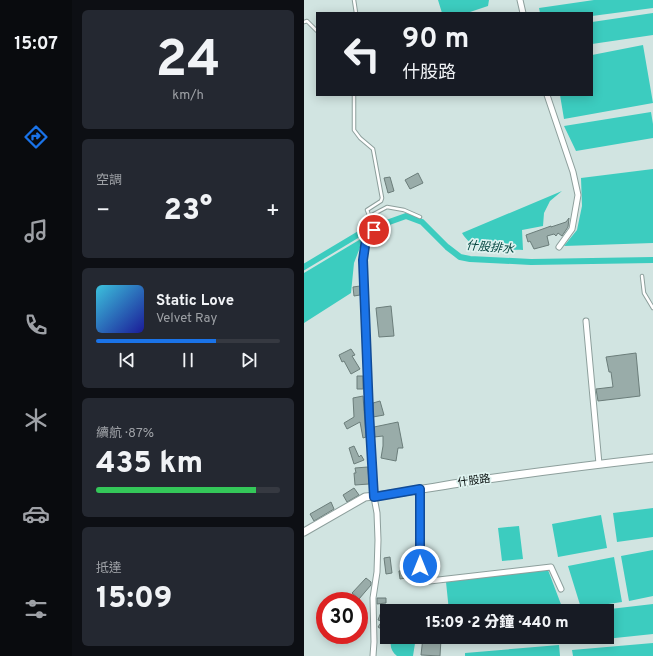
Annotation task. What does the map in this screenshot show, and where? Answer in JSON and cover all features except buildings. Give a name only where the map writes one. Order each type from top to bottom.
[{"type":"street","points":[[520,0],[523,12]]},
{"type":"street","points":[[547,96],[573,172],[578,195],[572,228],[559,247]]},
{"type":"street","points":[[370,218],[374,230],[366,239],[363,260],[368,404],[378,540],[377,572],[374,598],[373,656]]},
{"type":"street","points":[[586,321],[600,464]]},
{"type":"street","name":"什股路","points":[[304,532],[365,497],[374,497],[554,469],[653,458]]},
{"type":"street","points":[[420,489],[421,582],[551,567],[561,589]]},
{"type":"lane","points":[[354,0],[356,12]]},
{"type":"lane","points":[[304,22],[306,21],[316,30]]},
{"type":"lane","points":[[354,96],[354,130],[360,138],[373,149],[382,198],[381,201],[367,210],[370,218],[387,207],[404,210],[420,217]]},
{"type":"lane","points":[[642,276],[644,293],[653,308]]},
{"type":"water","points":[[438,0],[489,0],[488,6],[470,12],[442,12]]},
{"type":"water","points":[[594,0],[653,0],[653,8],[593,16],[593,12],[540,12],[539,8]]},
{"type":"water","points":[[653,13],[653,35],[593,44],[593,22]]},
{"type":"water","points":[[643,45],[653,103],[564,119],[560,96],[593,96],[593,55]]},
{"type":"water","points":[[651,112],[653,138],[576,151],[564,126]]},
{"type":"water","points":[[653,169],[653,243],[564,246],[577,230],[582,206],[581,178]]},
{"type":"water","points":[[562,191],[550,201],[544,213],[543,226],[522,230],[523,250],[497,250],[481,248],[467,240],[462,233]]},
{"type":"water","points":[[364,237],[354,263],[351,293],[304,323],[304,273]]},
{"type":"water","points":[[653,508],[653,537],[617,542],[613,513]]},
{"type":"water","points":[[601,515],[607,548],[558,557],[552,524]]},
{"type":"water","points":[[519,526],[523,559],[502,561],[498,528]]},
{"type":"water","points":[[653,550],[653,596],[629,601],[621,556]]},
{"type":"water","points":[[614,557],[622,602],[608,604],[580,604],[568,566]]},
{"type":"water","points":[[548,570],[561,604],[448,604],[446,582]]},
{"type":"water","points":[[653,604],[653,634],[614,638],[614,609]]},
{"type":"water","points":[[653,643],[653,656],[573,656],[572,650]]},
{"type":"water","points":[[391,644],[415,644],[413,656],[397,656],[391,648]]},
{"type":"water","points":[[559,645],[560,656],[465,656],[465,653]]},
{"type":"waterway","name":"什股排水","points":[[304,267],[364,231],[406,216],[422,222],[447,247],[460,257],[470,259],[531,262],[653,260]]},
{"type":"route","points":[[374,230],[366,239],[363,260],[374,497],[420,489],[420,566]]}]
